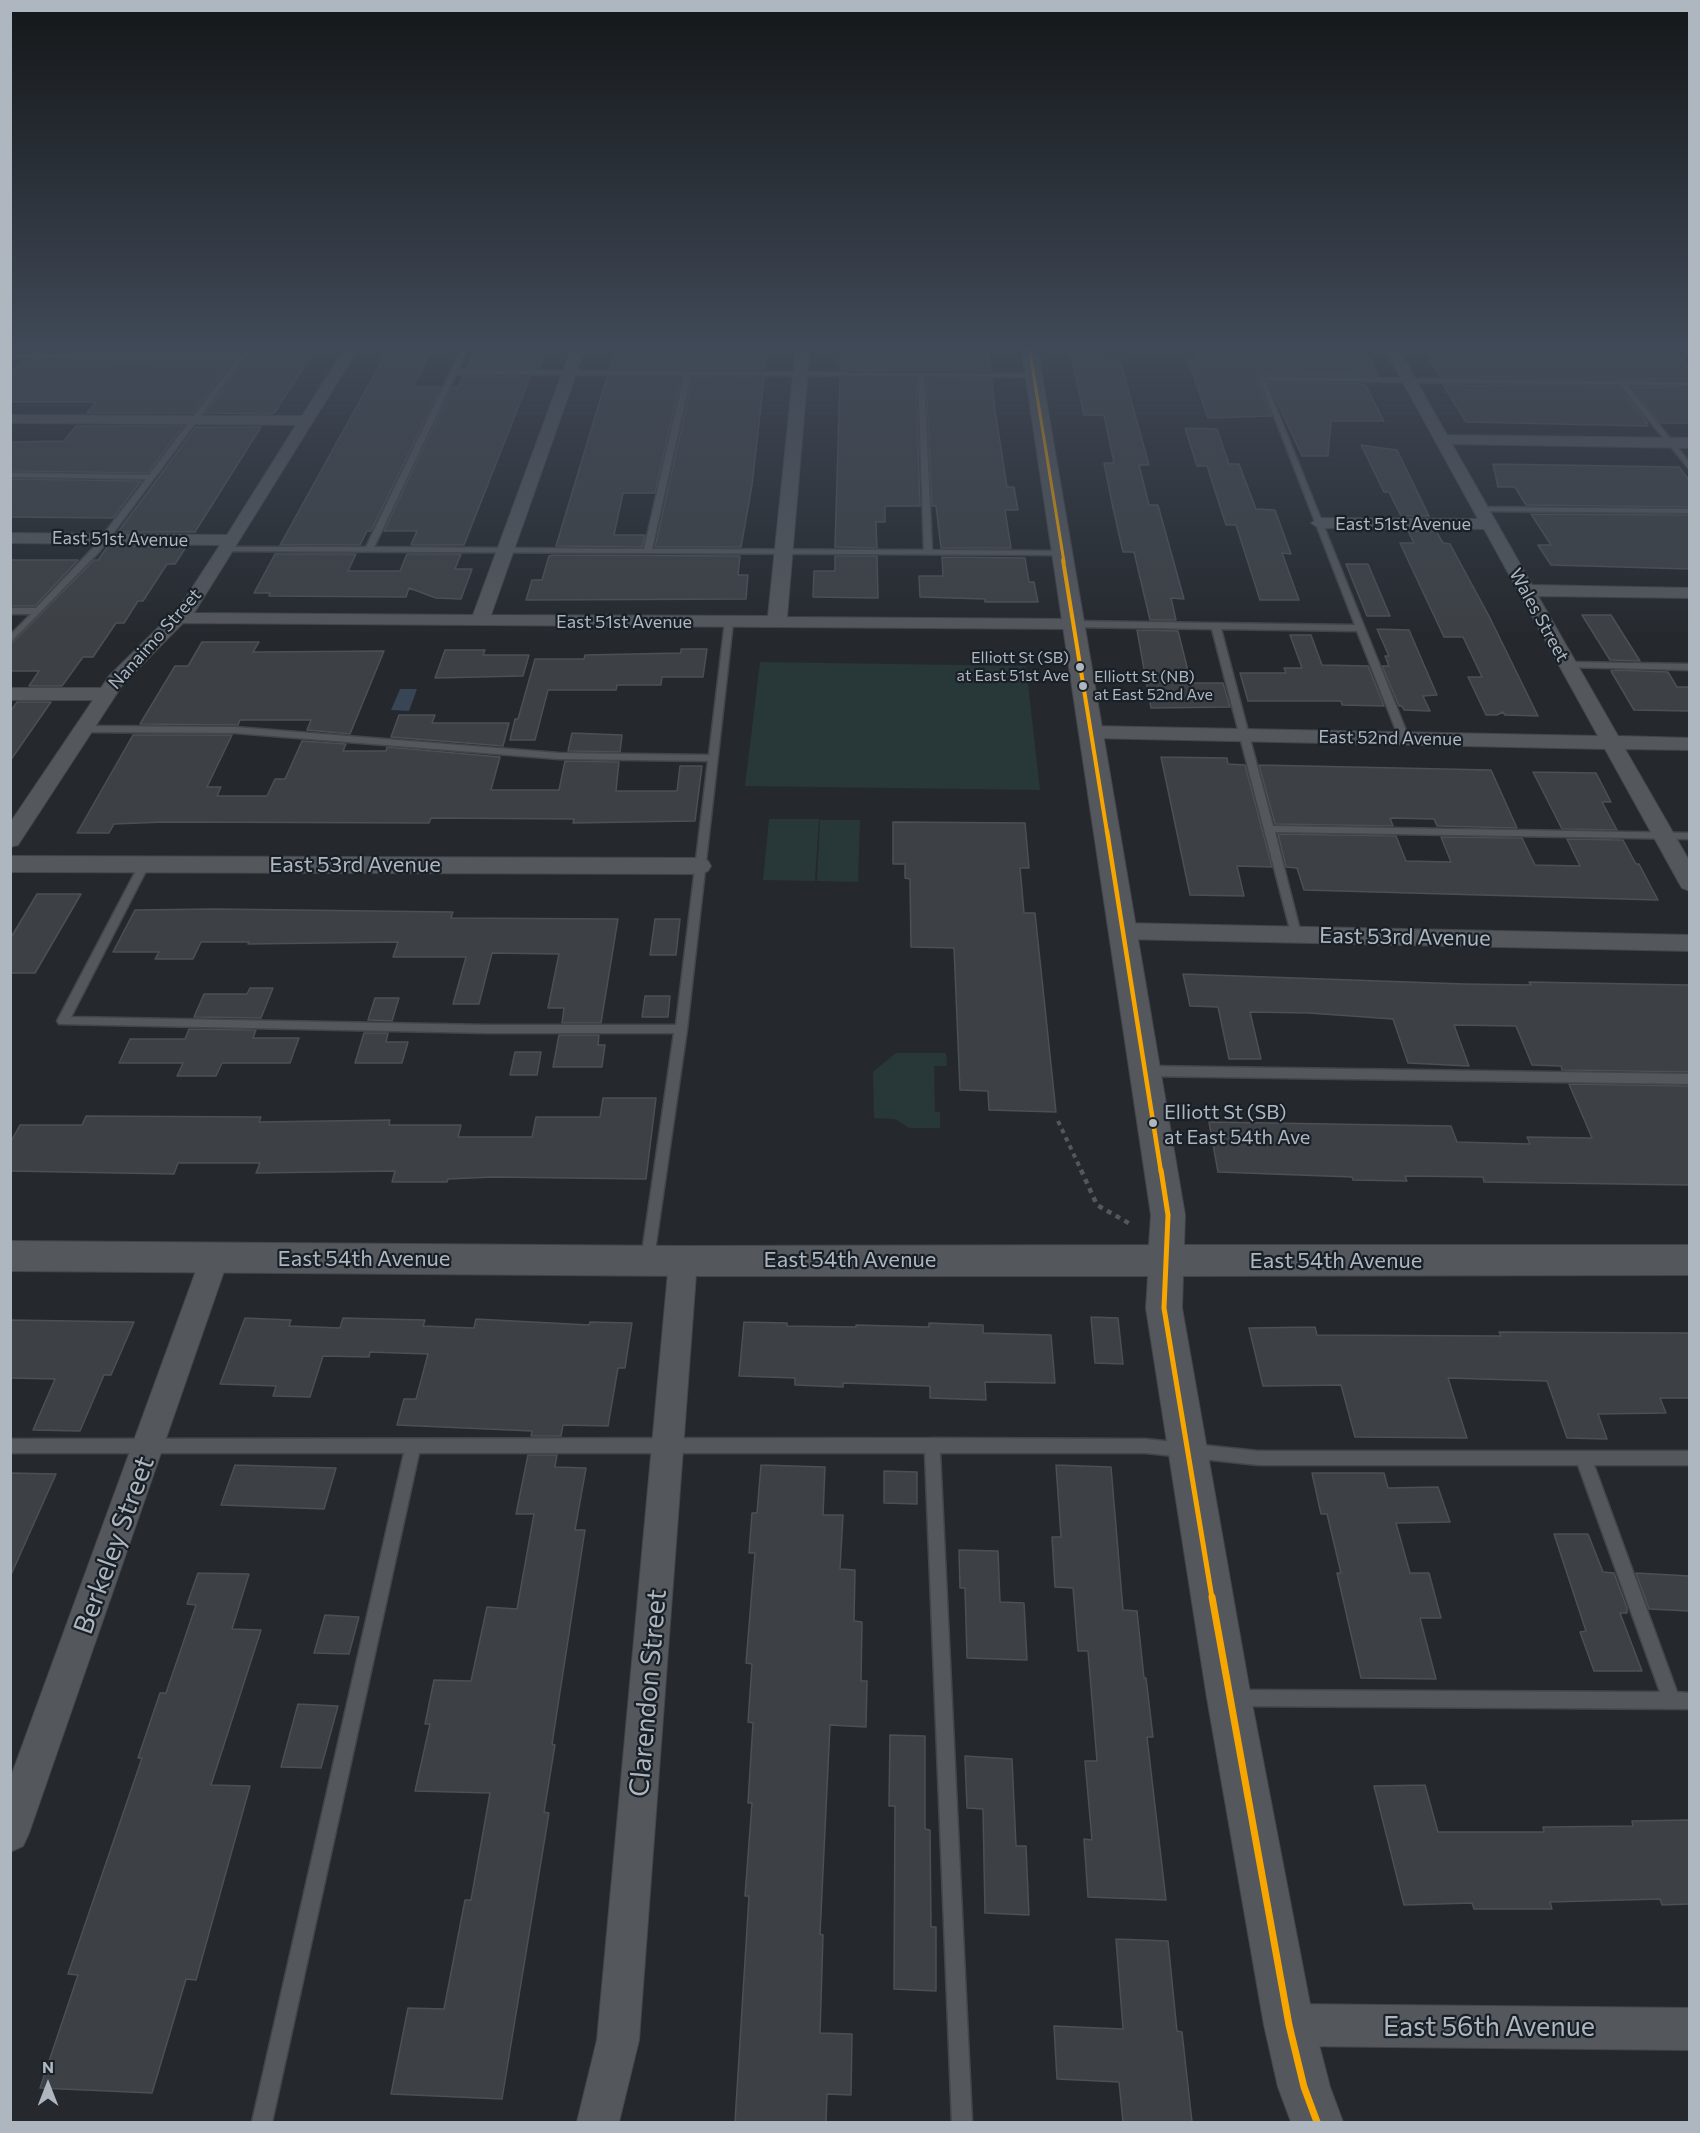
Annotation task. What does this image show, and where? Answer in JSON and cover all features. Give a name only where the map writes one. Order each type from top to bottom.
[{"type":"street","name":"Nanaimo Street","points":[[10,840],[116,680],[196,596],[289,446]]},
{"type":"street","points":[[480,620],[543,446]]},
{"type":"street","points":[[777,622],[794,446]]},
{"type":"street","points":[[1045,446],[1168,1215],[1164,1308],[1187,1450],[1229,1698],[1289,2025],[1304,2087],[1317,2122]]},
{"type":"street","name":"Wales Street","points":[[1444,446],[1689,883]]},
{"type":"street","name":"East 51st Avenue","points":[[1318,523],[1484,517]]},
{"type":"street","name":"East 51st Avenue","points":[[10,538],[227,544]]},
{"type":"street","points":[[1525,590],[1689,593]]},
{"type":"street","name":"East 51st Avenue","points":[[177,618],[1072,624]]},
{"type":"street","points":[[10,694],[106,694]]},
{"type":"street","name":"East 52nd Avenue","points":[[1090,732],[1689,744]]},
{"type":"street","name":"East 53rd Avenue","points":[[10,864],[700,866]]},
{"type":"street","name":"East 53rd Avenue","points":[[1121,931],[1689,943]]},
{"type":"street","name":"East 54th Avenue","points":[[10,1256],[648,1261],[1689,1260]]},
{"type":"street","name":"Berkeley Street","points":[[10,1833],[215,1257]]},
{"type":"street","name":"Clarendon Street","points":[[598,2122],[618,2040],[683,1261]]},
{"type":"street","name":"East 56th Avenue","points":[[1289,2025],[1689,2029]]},
{"type":"lane","points":[[10,641],[104,539],[174,446]]},
{"type":"lane","points":[[369,550],[419,446]]},
{"type":"lane","points":[[647,551],[671,446]]},
{"type":"lane","points":[[924,446],[928,552]]},
{"type":"lane","points":[[1288,446],[1404,738]]},
{"type":"lane","points":[[1671,446],[1689,468]]},
{"type":"lane","points":[[10,475],[151,477]]},
{"type":"lane","points":[[1484,517],[1689,511]]},
{"type":"lane","points":[[227,544],[369,550],[1061,553]]},
{"type":"lane","points":[[10,611],[39,612]]},
{"type":"lane","points":[[648,1261],[681,1029],[729,622]]},
{"type":"lane","points":[[1072,624],[1360,628]]},
{"type":"lane","points":[[1215,626],[1296,934]]},
{"type":"lane","points":[[1567,665],[1689,667]]},
{"type":"lane","points":[[82,729],[235,730],[559,756],[713,758]]},
{"type":"lane","points":[[1269,829],[1689,836]]},
{"type":"lane","points":[[144,865],[63,1021],[487,1029],[681,1029]]},
{"type":"lane","points":[[1144,1071],[1689,1079]]},
{"type":"lane","points":[[932,1445],[962,2122]]},
{"type":"lane","points":[[10,1446],[1146,1446],[1258,1458],[1689,1458]]},
{"type":"lane","points":[[262,2122],[413,1447]]},
{"type":"lane","points":[[1583,1457],[1672,1701]]},
{"type":"lane","points":[[1229,1698],[1689,1701]]},
{"type":"path","points":[[1058,1121],[1097,1205],[1132,1224]]},
{"type":"shaded area","points":[[760,662],[1026,666],[1040,790],[745,786]]},
{"type":"shaded area","points":[[769,819],[819,819],[815,881],[763,880]]},
{"type":"shaded area","points":[[820,820],[860,820],[858,882],[817,881]]},
{"type":"shaded area","points":[[896,1053],[946,1053],[947,1066],[934,1066],[935,1112],[940,1112],[940,1128],[909,1128],[895,1119],[874,1118],[873,1072]]},
{"type":"water","points":[[400,689],[417,689],[409,711],[391,710]]},
{"type":"building","points":[[10,446],[168,446],[148,473],[10,471]]},
{"type":"building","points":[[182,446],[249,446],[195,532],[118,532]]},
{"type":"building","points":[[335,446],[413,446],[371,531],[367,531],[360,545],[280,545]]},
{"type":"building","points":[[424,446],[503,446],[464,545],[411,545],[417,531],[384,531]]},
{"type":"building","points":[[586,446],[666,446],[655,493],[623,493],[614,535],[645,535],[642,547],[556,546]]},
{"type":"building","points":[[678,446],[756,446],[741,547],[655,547]]},
{"type":"building","points":[[838,446],[918,446],[920,506],[885,506],[885,522],[876,522],[877,548],[835,547]]},
{"type":"building","points":[[929,446],[1001,446],[1007,487],[1014,487],[1018,510],[1005,510],[1011,548],[941,548],[936,506],[932,506]]},
{"type":"building","points":[[1110,446],[1144,446],[1149,465],[1139,465],[1149,505],[1158,505],[1184,599],[1171,598],[1176,620],[1150,620],[1134,552],[1123,552],[1104,463],[1114,463]]},
{"type":"building","points":[[1191,446],[1223,446],[1229,464],[1239,464],[1256,509],[1275,510],[1291,554],[1282,553],[1299,600],[1260,600],[1236,525],[1226,525],[1207,466],[1197,466]]},
{"type":"building","points":[[1297,446],[1329,446],[1328,456],[1302,456]]},
{"type":"building","points":[[1361,446],[1397,450],[1429,516],[1401,516],[1389,492],[1384,492]]},
{"type":"building","points":[[1493,464],[1679,467],[1689,480],[1689,507],[1526,505],[1515,487],[1498,487]]},
{"type":"building","points":[[10,479],[141,481],[113,518],[10,517]]},
{"type":"building","points":[[1531,514],[1689,515],[1689,569],[1551,565],[1538,545],[1551,545]]},
{"type":"building","points":[[1408,531],[1436,531],[1443,543],[1450,544],[1489,616],[1538,716],[1505,715],[1503,712],[1497,715],[1486,715],[1468,677],[1482,677],[1463,637],[1444,637],[1400,543],[1414,543]]},
{"type":"building","points":[[108,546],[186,547],[175,564],[167,564],[143,601],[138,601],[124,623],[116,623],[93,657],[83,657],[62,686],[29,686],[39,671],[10,671],[10,645],[94,560],[98,560]]},
{"type":"building","points":[[275,554],[356,554],[348,571],[400,571],[407,554],[461,554],[455,569],[472,569],[461,599],[436,598],[409,588],[406,597],[269,596],[270,593],[254,593]]},
{"type":"building","points":[[549,556],[740,556],[738,575],[748,575],[746,599],[526,600],[532,580],[542,580]]},
{"type":"building","points":[[835,556],[877,556],[878,598],[813,597],[814,571],[835,571]]},
{"type":"building","points":[[942,557],[1025,558],[1029,582],[1034,582],[1038,602],[985,602],[985,599],[920,597],[919,576],[943,576]]},
{"type":"building","points":[[10,560],[78,560],[35,606],[10,606]]},
{"type":"building","points":[[1346,564],[1368,564],[1390,616],[1367,616]]},
{"type":"building","points":[[1582,615],[1611,615],[1640,661],[1610,660]]},
{"type":"building","points":[[1377,629],[1409,630],[1437,695],[1423,696],[1430,711],[1404,710],[1402,706],[1399,706],[1382,666],[1389,666],[1385,656],[1389,656]]},
{"type":"building","points":[[1137,630],[1178,631],[1191,683],[1223,683],[1230,707],[1151,708]]},
{"type":"building","points":[[1290,635],[1311,635],[1322,665],[1368,666],[1384,706],[1342,705],[1341,701],[1248,701],[1240,673],[1286,673],[1284,668],[1302,668]]},
{"type":"building","points":[[202,642],[259,642],[253,652],[384,651],[350,734],[307,730],[311,720],[240,720],[238,725],[140,724],[175,666],[188,666]]},
{"type":"building","points":[[681,649],[707,649],[703,677],[662,677],[661,685],[617,685],[616,690],[548,690],[535,740],[510,740],[535,659],[584,659],[585,655],[681,653]]},
{"type":"building","points":[[445,650],[485,650],[483,655],[529,655],[523,676],[435,678]]},
{"type":"building","points":[[1611,671],[1668,672],[1677,687],[1689,687],[1689,711],[1634,710]]},
{"type":"building","points":[[17,702],[51,702],[10,761],[10,712]]},
{"type":"building","points":[[399,715],[435,715],[432,723],[509,723],[503,746],[391,737]]},
{"type":"building","points":[[572,733],[622,735],[620,752],[568,751]]},
{"type":"building","points":[[133,735],[232,735],[207,787],[221,787],[217,796],[267,796],[275,779],[285,779],[302,741],[346,744],[343,751],[386,751],[387,747],[500,757],[491,790],[559,790],[565,761],[619,762],[616,791],[677,791],[680,766],[702,766],[695,821],[573,823],[574,819],[431,818],[429,823],[164,822],[114,824],[109,833],[77,833]]},
{"type":"building","points":[[1161,757],[1227,758],[1228,764],[1245,765],[1272,867],[1237,866],[1244,896],[1190,895]]},
{"type":"building","points":[[1259,765],[1491,770],[1517,828],[1437,826],[1434,819],[1390,818],[1393,826],[1275,824]]},
{"type":"building","points":[[1533,772],[1596,773],[1611,802],[1602,802],[1617,830],[1562,829]]},
{"type":"building","points":[[893,822],[1025,823],[1029,868],[1020,868],[1024,913],[1035,913],[1056,1112],[989,1110],[988,1091],[960,1090],[954,948],[911,947],[910,879],[905,878],[905,864],[893,864]]},
{"type":"building","points":[[1278,834],[1396,836],[1406,861],[1451,862],[1441,837],[1522,838],[1535,865],[1580,866],[1567,839],[1623,840],[1658,900],[1304,890],[1297,868],[1286,867]]},
{"type":"building","points":[[37,894],[81,894],[35,973],[10,973],[10,939]]},
{"type":"building","points":[[135,910],[453,912],[451,918],[618,919],[601,1023],[562,1023],[564,1008],[548,1008],[559,954],[492,953],[479,1004],[453,1004],[466,957],[393,957],[398,942],[248,944],[249,942],[201,942],[193,959],[155,959],[159,952],[113,952]]},
{"type":"building","points":[[655,919],[680,919],[676,955],[650,955]]},
{"type":"building","points":[[1183,974],[1464,984],[1531,985],[1529,982],[1689,985],[1689,1072],[1562,1070],[1561,1066],[1532,1065],[1516,1026],[1454,1025],[1469,1066],[1408,1063],[1393,1019],[1309,1013],[1250,1012],[1261,1059],[1229,1059],[1218,1007],[1190,1006]]},
{"type":"building","points":[[250,988],[273,988],[261,1018],[194,1017],[204,994],[247,994]]},
{"type":"building","points":[[645,996],[670,996],[668,1017],[642,1017]]},
{"type":"building","points":[[375,998],[399,998],[392,1021],[368,1020]]},
{"type":"building","points":[[189,1029],[256,1030],[253,1038],[299,1038],[290,1063],[222,1063],[216,1076],[177,1076],[183,1063],[119,1063],[130,1039],[185,1039]]},
{"type":"building","points":[[364,1033],[388,1033],[386,1042],[408,1042],[402,1063],[355,1063]]},
{"type":"building","points":[[559,1035],[599,1035],[598,1045],[605,1045],[602,1067],[553,1067]]},
{"type":"building","points":[[515,1052],[541,1052],[537,1075],[510,1075]]},
{"type":"building","points":[[1569,1084],[1689,1086],[1689,1185],[1484,1182],[1483,1177],[1405,1176],[1407,1181],[1353,1180],[1352,1177],[1218,1172],[1209,1122],[1451,1126],[1457,1142],[1530,1144],[1527,1137],[1592,1138]]},
{"type":"building","points":[[603,1098],[656,1098],[646,1179],[493,1177],[448,1179],[447,1182],[392,1182],[395,1171],[256,1173],[260,1163],[178,1163],[174,1174],[10,1171],[10,1143],[20,1125],[82,1125],[86,1116],[261,1117],[259,1122],[390,1120],[389,1125],[461,1125],[458,1137],[532,1137],[536,1117],[600,1117]]},
{"type":"building","points":[[1091,1317],[1118,1318],[1123,1364],[1095,1363]]},
{"type":"building","points":[[245,1318],[291,1320],[289,1326],[340,1328],[343,1318],[425,1320],[423,1326],[474,1328],[476,1319],[589,1325],[590,1322],[632,1323],[625,1368],[618,1368],[608,1426],[563,1425],[561,1436],[531,1436],[532,1431],[397,1425],[404,1399],[416,1399],[428,1354],[370,1352],[369,1357],[323,1356],[310,1397],[273,1396],[276,1386],[220,1384]]},
{"type":"building","points":[[10,1320],[134,1322],[111,1375],[104,1375],[80,1431],[33,1430],[55,1379],[10,1378]]},
{"type":"building","points":[[744,1322],[787,1323],[787,1326],[856,1327],[856,1325],[929,1327],[929,1323],[983,1325],[983,1333],[1051,1335],[1055,1383],[985,1382],[986,1400],[930,1398],[930,1386],[843,1383],[843,1387],[795,1385],[795,1378],[739,1376]]},
{"type":"building","points":[[1315,1327],[1317,1335],[1501,1336],[1499,1332],[1689,1333],[1689,1398],[1660,1398],[1666,1413],[1598,1414],[1607,1439],[1567,1438],[1547,1381],[1448,1378],[1467,1438],[1355,1437],[1341,1385],[1263,1386],[1249,1328]]},
{"type":"building","points":[[528,1455],[557,1455],[555,1467],[586,1468],[575,1530],[585,1530],[552,1744],[555,1745],[544,1812],[549,1813],[502,2099],[391,2094],[408,2008],[444,2009],[465,1900],[471,1900],[490,1793],[415,1791],[430,1724],[425,1724],[434,1680],[471,1681],[487,1607],[517,1609],[534,1514],[516,1514]]},
{"type":"building","points":[[235,1465],[336,1468],[324,1509],[221,1505]]},
{"type":"building","points":[[761,1465],[825,1467],[823,1515],[843,1515],[840,1569],[855,1570],[854,1621],[862,1622],[861,1681],[867,1681],[866,1727],[830,1725],[820,1934],[823,1935],[820,2033],[852,2034],[851,2095],[827,2094],[826,2122],[735,2122],[749,1896],[745,1896],[752,1803],[748,1803],[753,1723],[748,1722],[752,1664],[746,1663],[755,1553],[749,1553],[752,1513],[757,1513]]},
{"type":"building","points":[[1056,1465],[1111,1467],[1123,1610],[1137,1611],[1144,1678],[1146,1678],[1153,1737],[1147,1737],[1166,1900],[1088,1897],[1084,1839],[1092,1840],[1085,1761],[1097,1761],[1088,1651],[1078,1651],[1073,1588],[1055,1587],[1052,1537],[1061,1537]]},
{"type":"building","points":[[884,1471],[917,1472],[917,1504],[884,1503]]},
{"type":"building","points":[[10,1473],[56,1474],[10,1577]]},
{"type":"building","points":[[1312,1473],[1384,1473],[1388,1488],[1438,1487],[1450,1522],[1396,1523],[1410,1573],[1429,1573],[1441,1618],[1420,1618],[1436,1679],[1361,1678],[1337,1573],[1341,1573],[1327,1514],[1321,1514]]},
{"type":"building","points":[[1554,1534],[1588,1534],[1603,1572],[1614,1573],[1627,1608],[1627,1613],[1620,1613],[1642,1671],[1594,1671],[1580,1632],[1586,1631]]},
{"type":"building","points":[[959,1550],[998,1551],[1000,1602],[1024,1603],[1027,1660],[967,1658],[965,1588],[960,1588]]},
{"type":"building","points":[[198,1573],[249,1574],[232,1629],[261,1630],[211,1785],[250,1786],[196,1980],[186,1979],[152,2093],[40,2088],[78,1975],[68,1974],[142,1758],[138,1758],[160,1693],[166,1693],[196,1605],[187,1604]]},
{"type":"building","points":[[1636,1573],[1689,1576],[1689,1611],[1649,1609]]},
{"type":"building","points":[[325,1615],[359,1617],[349,1654],[314,1653]]},
{"type":"building","points":[[298,1704],[338,1706],[321,1768],[281,1767]]},
{"type":"building","points":[[890,1735],[925,1736],[925,1829],[930,1830],[931,1927],[936,1927],[936,1991],[894,1989],[895,1806],[889,1806]]},
{"type":"building","points":[[965,1756],[1012,1759],[1016,1846],[1026,1846],[1029,1915],[985,1913],[983,1809],[967,1808]]},
{"type":"building","points":[[1425,1785],[1438,1832],[1544,1832],[1543,1827],[1633,1826],[1632,1821],[1689,1820],[1689,1904],[1662,1905],[1660,1899],[1550,1902],[1552,1909],[1474,1909],[1472,1903],[1404,1905],[1374,1786]]},
{"type":"building","points":[[1116,1939],[1168,1941],[1177,2031],[1182,2032],[1192,2122],[1123,2122],[1119,2082],[1057,2079],[1054,2026],[1123,2029]]},
{"type":"transit line","points":[[1045,446],[1168,1215],[1164,1308],[1229,1698],[1289,2025],[1304,2087],[1317,2122]]},
{"type":"place","name":"Elliott St (SB) at East 51st Ave","points":[[1080,667]]},
{"type":"place","name":"Elliott St (NB) at East 52nd Ave","points":[[1083,686]]},
{"type":"place","name":"Elliott St (SB) at East 54th Ave","points":[[1153,1123]]}]
